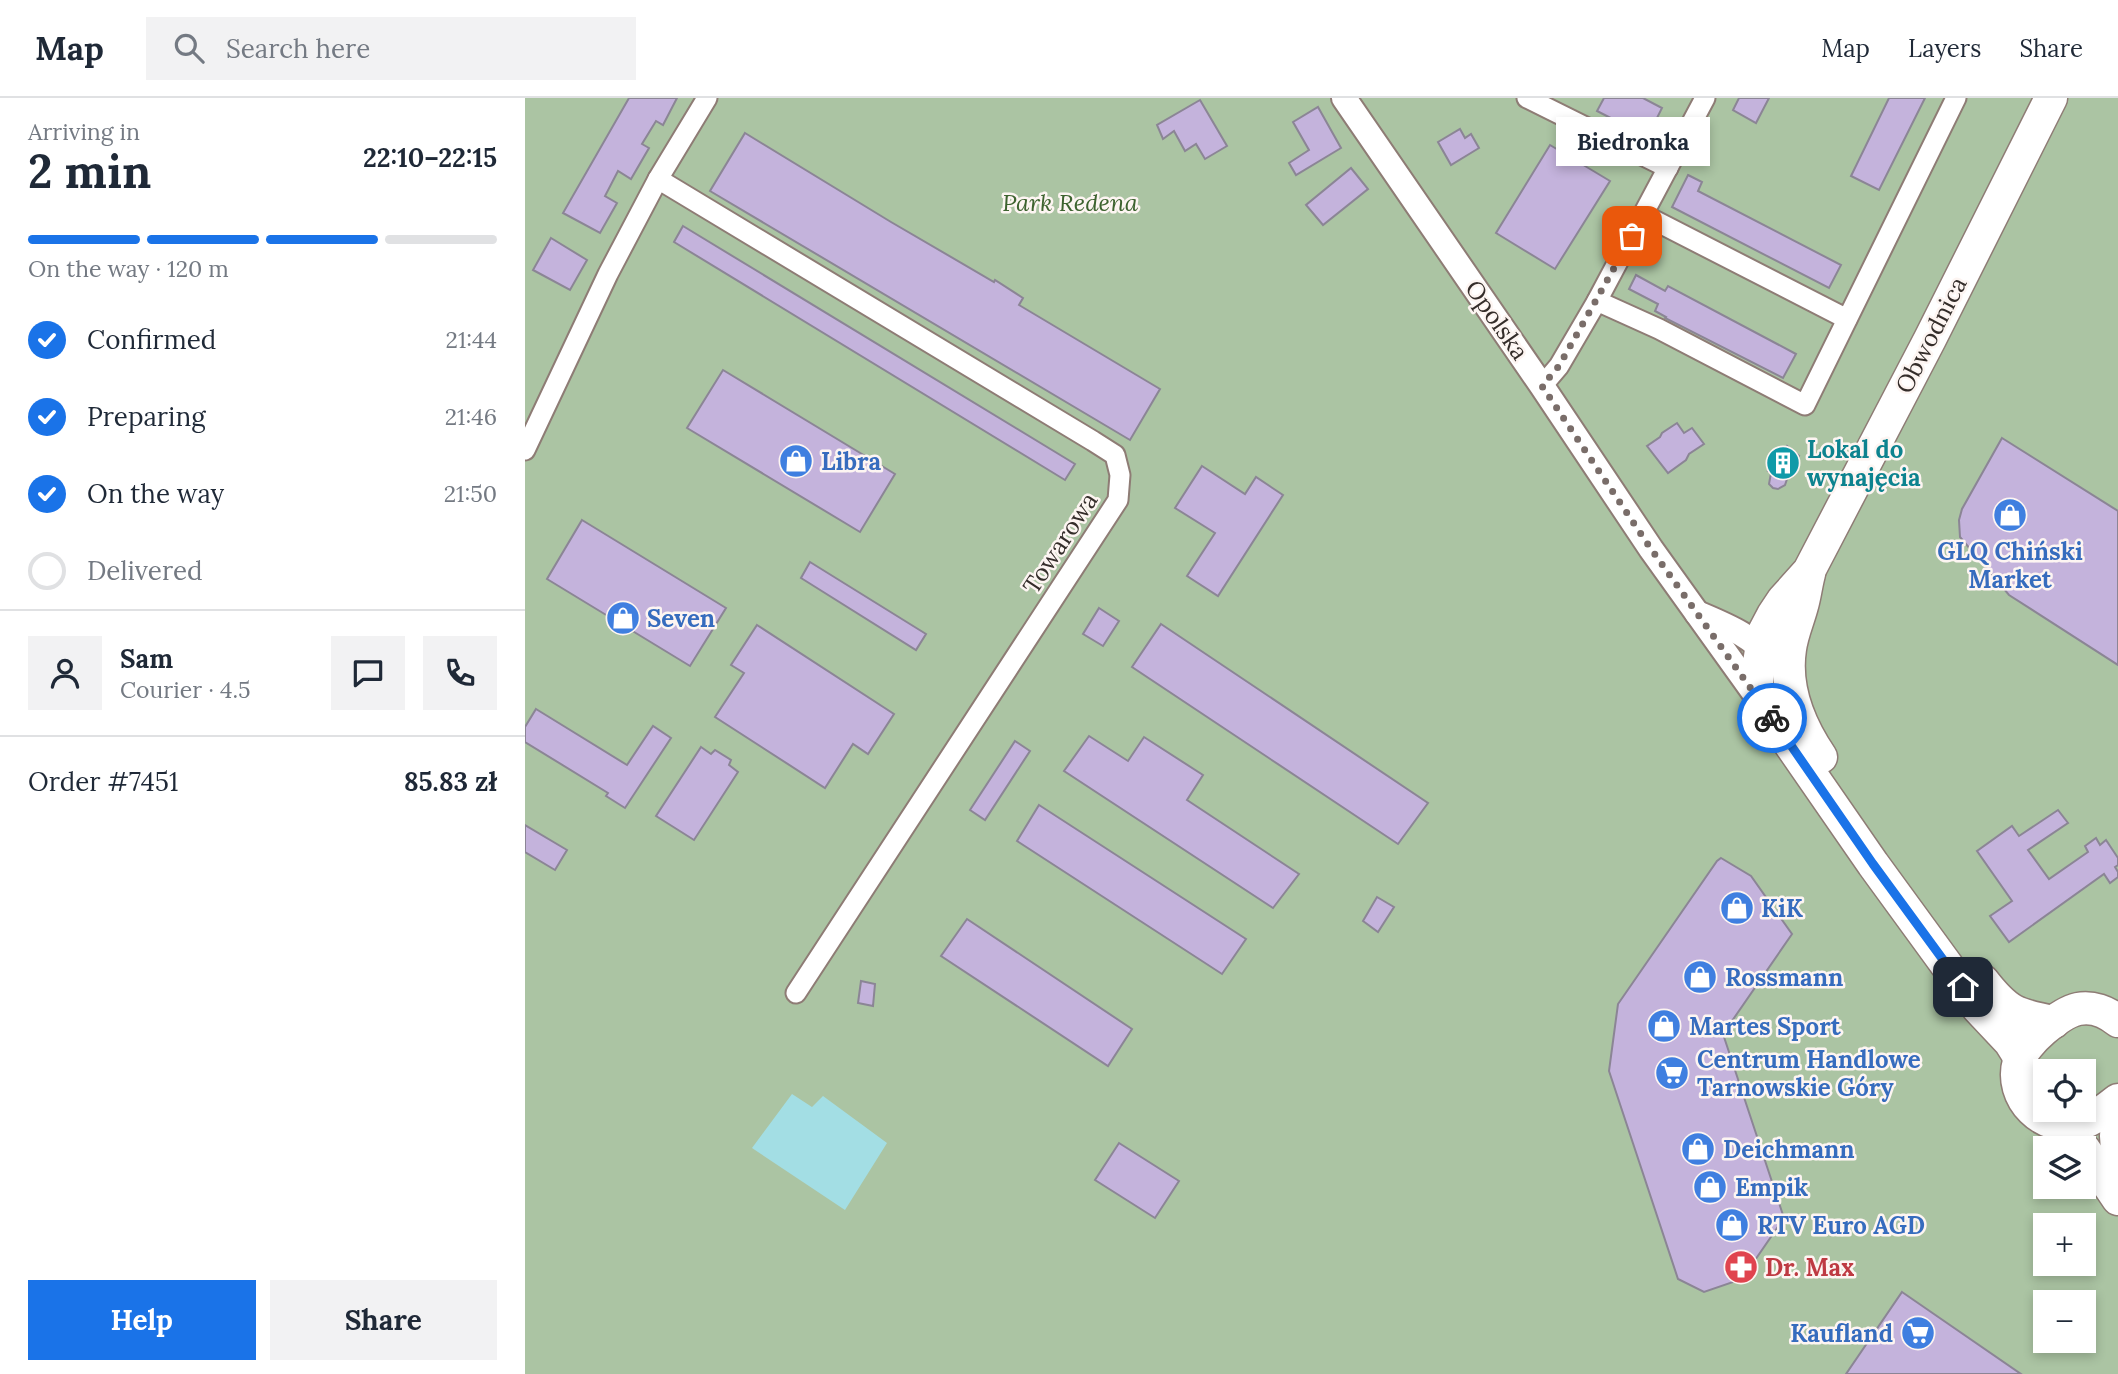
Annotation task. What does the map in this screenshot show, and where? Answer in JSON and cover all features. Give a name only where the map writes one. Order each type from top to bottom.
[{"type":"highway","name":"Obwodnica","points":[[1770,651],[1764,632],[1773,615],[1809,571],[2051,98]]},
{"type":"highway","name":"Obwodnica","points":[[1778,703],[1757,688],[1770,651],[1802,607],[1809,571]]},
{"type":"highway","points":[[1778,703],[1814,746],[1906,880],[1997,998],[2011,1011],[2054,1022]]},
{"type":"highway","points":[[1778,703],[1873,864],[1978,1008],[2010,1042],[2019,1058]]},
{"type":"highway","points":[[2070,1136],[2034,1113],[2028,1106],[2018,1083],[2019,1058],[2028,1045],[2070,1012],[2084,1009],[2106,1013],[2118,1021]]},
{"type":"highway","points":[[2078,1136],[2082,1122],[2118,1100]]},
{"type":"highway","points":[[2118,1112],[2118,1163]]},
{"type":"highway","points":[[2096,1167],[2118,1199]]},
{"type":"street","points":[[525,450],[606,276],[707,98]]},
{"type":"street","name":"Opolska","points":[[1344,98],[1651,549],[1697,612],[1725,636],[1778,703]]},
{"type":"street","points":[[1527,98],[1668,168]]},
{"type":"street","points":[[1542,386],[1559,366],[1597,301],[1705,98]]},
{"type":"street","points":[[1597,301],[1655,337],[1805,405],[1956,98]]},
{"type":"street","name":"Towarowa","points":[[659,179],[1115,455],[1120,475],[1118,500],[796,993]]},
{"type":"street","points":[[1644,215],[1847,318]]},
{"type":"street","points":[[1725,636],[1773,615]]},
{"type":"street","name":"Opolska","points":[[1725,636],[1770,651]]},
{"type":"green space","name":"Park Redena","points":[[525,98],[2118,98],[2118,1374],[525,1374]]},
{"type":"water","points":[[792,1094],[812,1107],[823,1096],[887,1143],[845,1210],[752,1148]]},
{"type":"building","points":[[629,98],[677,98],[663,125],[656,121],[642,144],[649,148],[631,179],[618,171],[605,196],[617,203],[600,233],[563,213]]},
{"type":"building","points":[[1604,98],[1643,98],[1662,108],[1650,132],[1639,127],[1636,131],[1597,111]]},
{"type":"building","points":[[1739,98],[1769,98],[1756,123],[1733,110]]},
{"type":"building","points":[[1889,98],[1925,98],[1879,190],[1851,176]]},
{"type":"building","points":[[1200,100],[1227,146],[1205,159],[1196,144],[1185,151],[1174,131],[1163,139],[1157,125]]},
{"type":"building","points":[[1318,107],[1341,148],[1296,175],[1289,163],[1309,150],[1293,122]]},
{"type":"building","points":[[1460,129],[1465,138],[1471,134],[1479,148],[1451,165],[1438,142]]},
{"type":"building","points":[[745,133],[891,222],[994,282],[995,280],[1023,298],[1019,305],[1160,389],[1130,440],[710,191]]},
{"type":"building","points":[[1550,145],[1610,181],[1555,269],[1496,233]]},
{"type":"building","points":[[1351,168],[1368,189],[1323,225],[1306,205]]},
{"type":"building","points":[[1688,175],[1702,182],[1698,191],[1841,265],[1829,288],[1672,207]]},
{"type":"building","points":[[683,226],[1075,464],[1065,480],[674,242]]},
{"type":"building","points":[[551,238],[587,260],[570,290],[533,270]]},
{"type":"building","points":[[1636,275],[1665,291],[1668,286],[1796,354],[1783,378],[1655,311],[1658,304],[1629,289]]},
{"type":"building","points":[[723,370],[895,474],[860,532],[687,428]]},
{"type":"building","points":[[1677,423],[1684,433],[1692,428],[1704,444],[1668,473],[1647,446]]},
{"type":"building","points":[[2002,438],[2118,511],[2118,665],[2009,595],[1960,537],[1959,520],[1962,509]]},
{"type":"building","name":"Lokal do wynajęcia","points":[[1787,446],[1799,456],[1785,474],[1785,485],[1778,489],[1773,488],[1769,484],[1771,473],[1768,471]]},
{"type":"building","points":[[1202,466],[1245,494],[1256,477],[1283,495],[1218,596],[1187,576],[1215,533],[1175,508]]},
{"type":"building","points":[[582,520],[726,608],[690,666],[547,579]]},
{"type":"building","points":[[810,562],[926,634],[916,650],[801,578]]},
{"type":"building","points":[[1099,608],[1119,621],[1103,646],[1083,634]]},
{"type":"building","points":[[1161,624],[1428,803],[1398,844],[1132,667]]},
{"type":"building","points":[[757,625],[894,714],[868,754],[853,744],[825,788],[715,717],[744,673],[731,665]]},
{"type":"building","points":[[536,709],[627,765],[653,726],[671,738],[625,808],[606,796],[608,793],[525,742],[525,727]]},
{"type":"building","points":[[1089,736],[1128,761],[1144,737],[1203,775],[1187,800],[1299,874],[1273,908],[1064,771]]},
{"type":"building","points":[[1015,741],[1030,751],[985,820],[970,810]]},
{"type":"building","points":[[701,747],[711,754],[715,750],[731,760],[729,765],[738,772],[694,840],[656,816]]},
{"type":"building","points":[[1039,805],[1246,939],[1222,974],[1017,841]]},
{"type":"building","points":[[2058,810],[2068,823],[2028,850],[2049,879],[2088,852],[2085,846],[2096,838],[2100,845],[2106,840],[2118,858],[2118,865],[2115,867],[2118,877],[2110,883],[2104,874],[2009,942],[1990,916],[2012,901],[1977,851],[2012,826],[2019,836]]},
{"type":"building","points":[[525,825],[567,850],[555,870],[525,852]]},
{"type":"building","name":"Centrum Handlowe Tarnowskie Góry","points":[[1721,858],[1751,876],[1792,934],[1723,1034],[1784,1218],[1742,1279],[1704,1292],[1678,1279],[1609,1071],[1618,1004]]},
{"type":"building","points":[[1377,897],[1394,907],[1378,932],[1363,921]]},
{"type":"building","points":[[967,919],[1132,1029],[1108,1066],[941,956]]},
{"type":"building","points":[[861,981],[875,984],[873,1006],[858,1003]]},
{"type":"building","points":[[1119,1143],[1179,1181],[1155,1218],[1095,1180]]},
{"type":"building","name":"Kaufland","points":[[1902,1292],[2021,1374],[1846,1374]]},
{"type":"way so far","points":[[1632,236],[1559,366],[1542,386],[1651,549],[1772,718]]},
{"type":"place","name":"Biedronka","points":[[1632,236]]},
{"type":"place","name":"Libra","points":[[796,461]]},
{"type":"place","name":"Lokal do wynajęcia","points":[[1783,463]]},
{"type":"place","name":"GLQ Chiński Market","points":[[2010,515]]},
{"type":"place","name":"Seven","points":[[623,618]]},
{"type":"place","name":"KiK","points":[[1737,908]]},
{"type":"place","name":"Rossmann","points":[[1700,977]]},
{"type":"place","name":"Martes Sport","points":[[1664,1026]]},
{"type":"place","name":"Centrum Handlowe Tarnowskie Góry","points":[[1672,1073]]},
{"type":"place","name":"Deichmann","points":[[1698,1149]]},
{"type":"place","name":"Empik","points":[[1710,1187]]},
{"type":"place","name":"RTV Euro AGD","points":[[1732,1225]]},
{"type":"place","name":"Dr. Max","points":[[1741,1267]]},
{"type":"place","name":"Kaufland","points":[[1918,1333]]},
{"type":"route","points":[[1772,718],[1873,864],[1963,987]]}]
